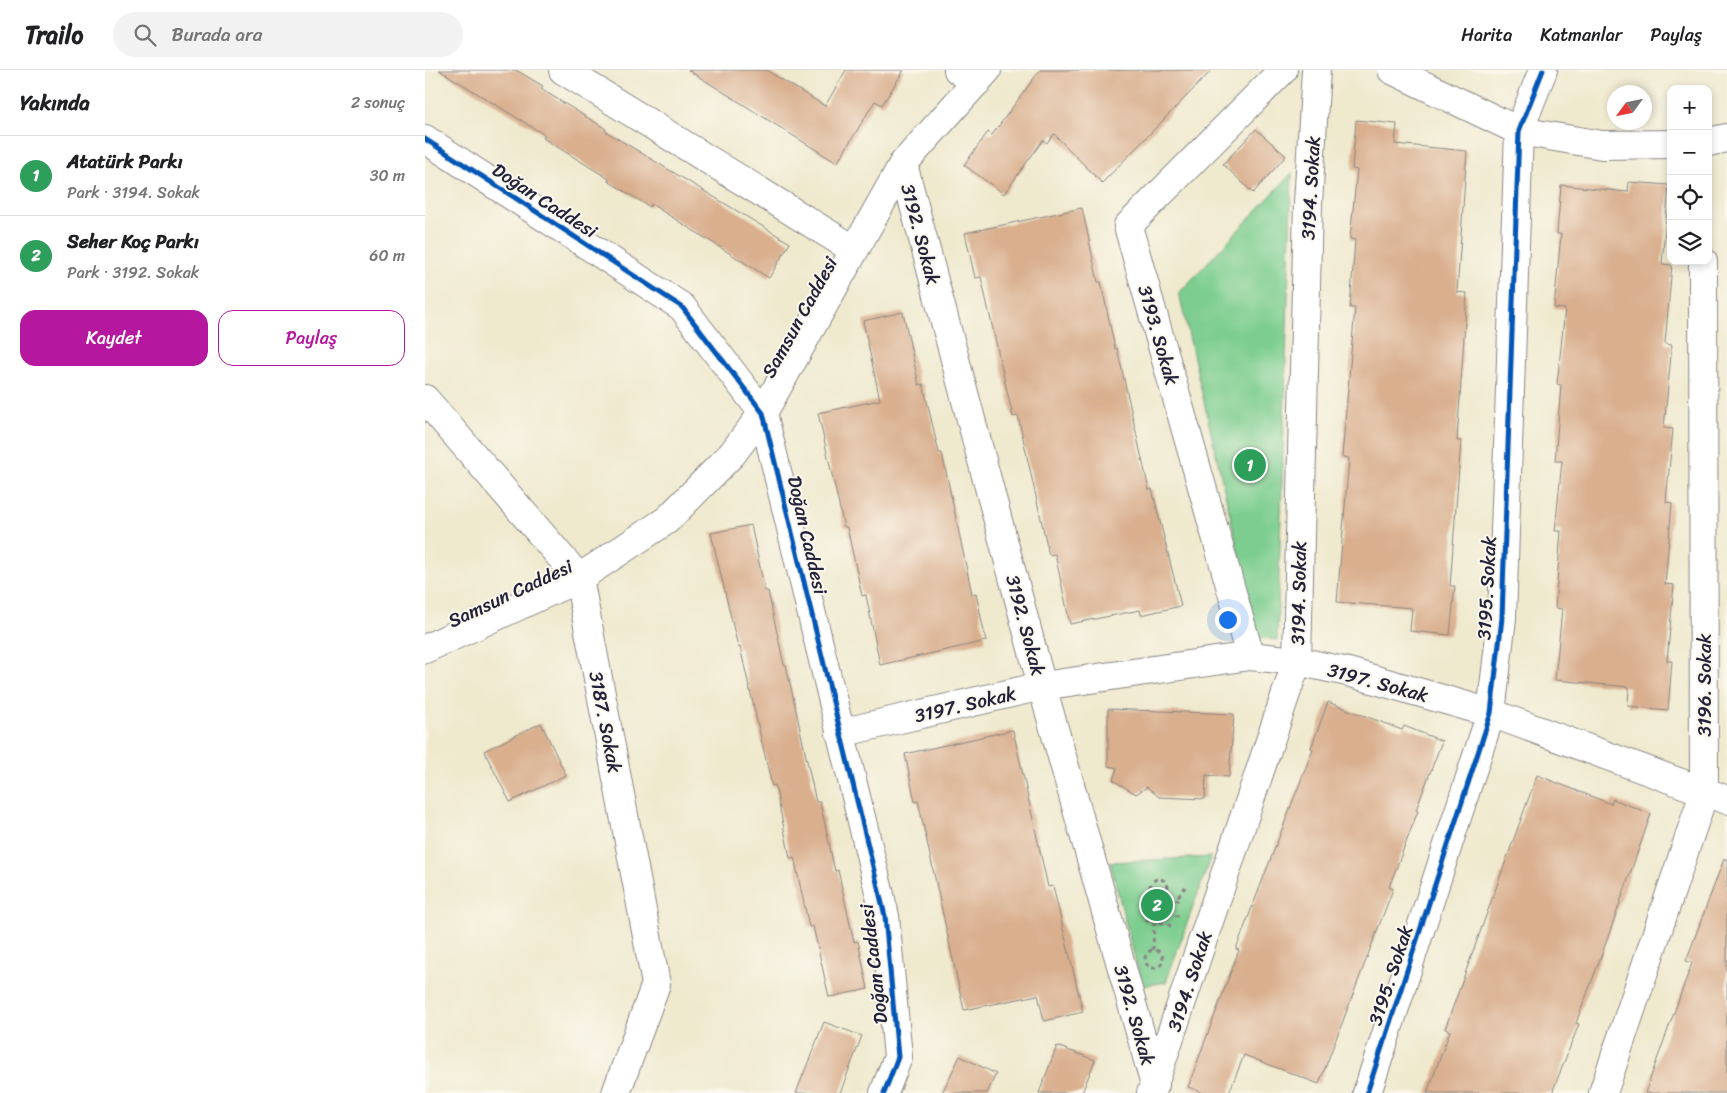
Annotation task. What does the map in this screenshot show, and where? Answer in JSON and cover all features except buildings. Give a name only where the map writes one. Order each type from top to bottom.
[{"type":"street","points":[[563,70],[853,249]]},
{"type":"street","name":"3193. Sokak","points":[[1250,656],[1127,226],[1283,70]]},
{"type":"street","name":"3194. Sokak","points":[[1153,1089],[1297,661],[1308,204],[1316,70]]},
{"type":"street","points":[[1392,70],[1519,131],[1602,145],[1667,144]]},
{"type":"street","name":"3195. Sokak","points":[[1367,1093],[1491,713],[1501,618],[1519,131],[1543,70]]},
{"type":"street","name":"Samsun Caddesi","points":[[425,650],[579,578],[667,520],[732,454],[763,413],[853,249],[903,164],[974,74]]},
{"type":"street","points":[[1712,141],[1727,138]]},
{"type":"street","name":"Doğan Caddesi","points":[[425,139],[682,307],[763,413],[885,916],[898,1056],[884,1093]]},
{"type":"street","name":"3192. Sokak","points":[[903,164],[1042,686],[1153,1089]]},
{"type":"street","name":"3196. Sokak","points":[[1603,1093],[1716,797],[1703,265]]},
{"type":"street","name":"3187. Sokak","points":[[425,398],[579,578],[656,984],[616,1093]]},
{"type":"street","name":"3197. Sokak","points":[[840,733],[1042,686],[1250,656],[1297,661],[1347,672],[1491,713],[1716,797]]},
{"type":"path","points":[[1158,879],[1168,884],[1168,890],[1165,895],[1159,897],[1153,895],[1150,889],[1153,881],[1158,879]]},
{"type":"path","points":[[1168,910],[1171,901],[1176,899],[1190,881]]},
{"type":"path","points":[[1165,895],[1171,901]]},
{"type":"path","points":[[1159,897],[1159,907]]},
{"type":"path","points":[[1176,899],[1185,905]]},
{"type":"path","points":[[1153,906],[1159,907],[1163,911],[1163,917],[1160,922],[1154,924],[1148,922],[1146,912],[1153,906]]},
{"type":"path","points":[[1163,911],[1168,910]]},
{"type":"path","points":[[1168,910],[1171,915],[1183,916]]},
{"type":"path","points":[[1153,950],[1154,924]]},
{"type":"green space","points":[[1292,173],[1277,640],[1258,637],[1179,293]]},
{"type":"green space","points":[[1211,857],[1166,982],[1142,986],[1110,862]]},
{"type":"cycle path","points":[[1367,1093],[1491,713],[1502,618],[1519,131],[1543,70]]},
{"type":"cycle path","points":[[425,139],[682,307],[763,413],[885,916],[898,1057],[884,1093]]},
{"type":"place","name":"Atatürk Parkı","points":[[1250,465]]},
{"type":"place","name":"Seher Koç Parkı","points":[[1157,905]]}]
